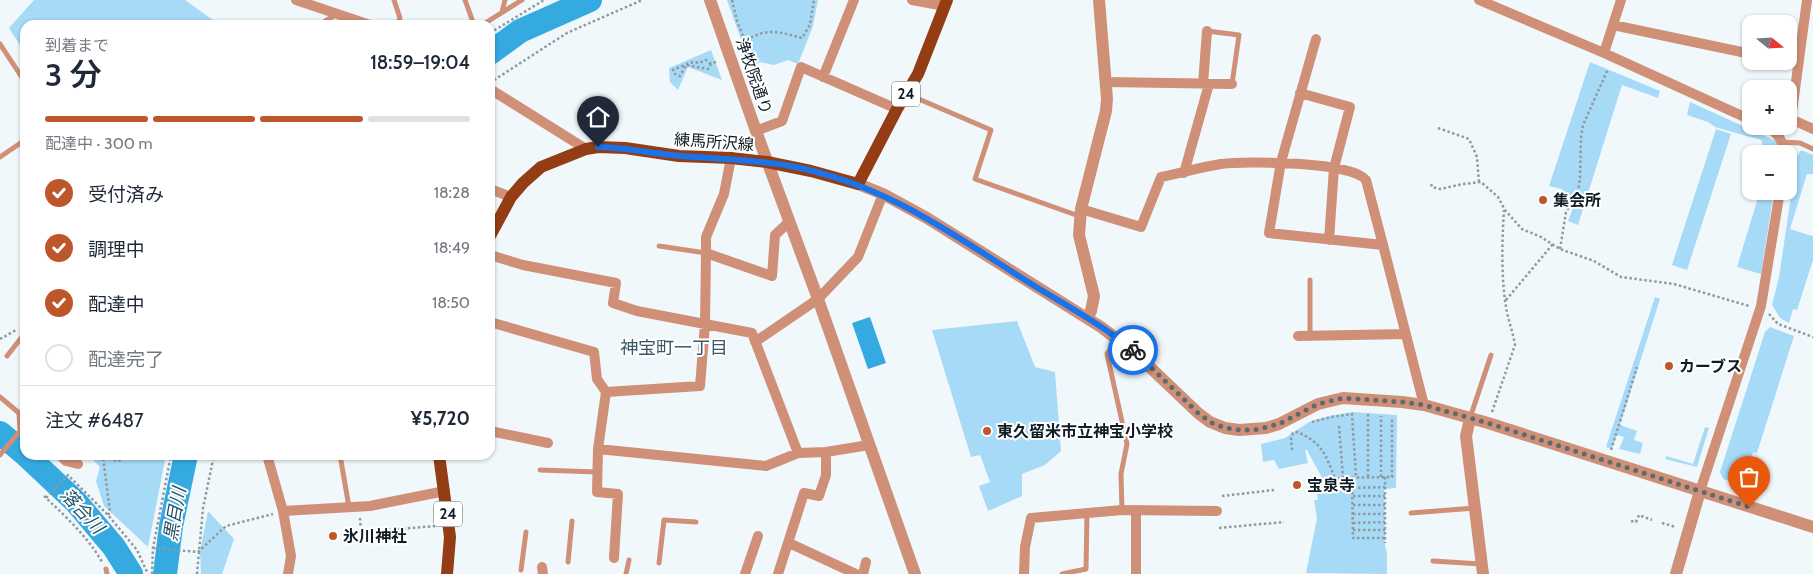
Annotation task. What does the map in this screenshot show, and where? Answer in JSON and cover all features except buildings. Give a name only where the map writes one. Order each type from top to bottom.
[{"type":"main road","name":"24","points":[[858,184],[897,109],[918,74],[946,3]]},
{"type":"main road","name":"練馬所沢線","points":[[495,227],[511,197],[522,182],[541,167],[586,149],[610,147],[679,156],[731,158],[767,162],[811,171],[858,184]]},
{"type":"main road","name":"24","points":[[440,460],[450,525],[447,574]]},
{"type":"street","points":[[296,0],[355,20]]},
{"type":"street","name":"浄牧院通り","points":[[710,0],[915,574]]},
{"type":"street","points":[[823,77],[854,0]]},
{"type":"street","points":[[912,0],[946,3]]},
{"type":"street","points":[[1087,318],[1094,296],[1079,236],[1081,213],[1106,111],[1106,82],[1099,0]]},
{"type":"street","points":[[1479,0],[1604,53],[1742,116]]},
{"type":"street","points":[[1604,53],[1620,0]]},
{"type":"street","points":[[1798,64],[1806,28],[1807,0]]},
{"type":"street","points":[[1613,25],[1742,52]]},
{"type":"street","points":[[1184,172],[1206,84],[1206,31]]},
{"type":"street","points":[[1316,39],[1281,162],[1269,233],[1383,245]]},
{"type":"street","points":[[756,131],[782,121],[802,67],[897,109]]},
{"type":"street","points":[[1797,70],[1791,119],[1813,129]]},
{"type":"street","points":[[1106,82],[1232,84]]},
{"type":"street","points":[[495,92],[586,149]]},
{"type":"street","points":[[1300,93],[1350,106],[1334,168],[1328,240]]},
{"type":"street","points":[[1779,135],[1784,145]]},
{"type":"street","points":[[606,392],[700,386],[705,324],[706,237],[724,194],[731,158]]},
{"type":"street","points":[[1081,213],[1141,227],[1161,176],[1220,164],[1281,162],[1334,168],[1363,176],[1366,180],[1424,405]]},
{"type":"street","points":[[858,184],[883,194],[927,218],[1118,338],[1198,413],[1210,422],[1225,428],[1240,430],[1266,428],[1318,404],[1343,398],[1424,405],[1813,527]]},
{"type":"street","points":[[495,191],[511,197]]},
{"type":"street","points":[[755,342],[818,299],[858,257],[883,194]]},
{"type":"street","points":[[1676,574],[1700,491],[1761,306],[1779,200]]},
{"type":"street","points":[[706,253],[772,276],[775,235],[789,222]]},
{"type":"street","points":[[495,256],[523,266],[616,283],[613,303],[637,311],[752,333],[798,453]]},
{"type":"street","points":[[495,323],[594,352],[596,379],[606,392],[598,449],[596,492],[618,494],[614,558]]},
{"type":"street","points":[[1298,336],[1406,334]]},
{"type":"street","points":[[1470,419],[1466,436],[1483,569]]},
{"type":"street","points":[[495,432],[548,443]]},
{"type":"street","points":[[598,449],[766,466],[798,453],[826,452],[869,445]]},
{"type":"street","points":[[778,574],[804,493],[818,496],[826,475],[826,452]]},
{"type":"street","points":[[65,460],[78,464]]},
{"type":"street","points":[[268,460],[283,511],[291,556],[288,574]]},
{"type":"street","points":[[283,511],[370,506],[445,491]]},
{"type":"street","points":[[1024,574],[1025,547],[1031,518],[1122,510],[1217,511]]},
{"type":"street","points":[[1136,510],[1136,574]]},
{"type":"street","points":[[745,574],[758,536]]},
{"type":"street","points":[[789,543],[856,574]]},
{"type":"street","points":[[863,574],[866,562]]},
{"type":"lane","points":[[394,0],[399,20]]},
{"type":"lane","points":[[465,0],[472,20]]},
{"type":"lane","points":[[502,13],[505,0]]},
{"type":"lane","points":[[490,20],[522,0]]},
{"type":"lane","points":[[327,20],[337,14]]},
{"type":"lane","points":[[1206,31],[1239,35],[1232,84]]},
{"type":"lane","points":[[0,44],[20,74]]},
{"type":"lane","points":[[906,94],[991,130],[975,179],[1081,213]]},
{"type":"lane","points":[[1783,142],[1800,143],[1813,148]]},
{"type":"lane","points":[[0,156],[20,143]]},
{"type":"lane","points":[[659,246],[706,253]]},
{"type":"lane","points":[[1310,280],[1310,336]]},
{"type":"lane","points":[[1118,338],[1108,354],[1127,444],[1122,474],[1122,510]]},
{"type":"lane","points":[[7,356],[20,339]]},
{"type":"lane","points":[[1470,419],[1491,355]]},
{"type":"lane","points":[[0,396],[19,412],[20,431],[0,455]]},
{"type":"lane","points":[[341,460],[349,507]]},
{"type":"lane","points":[[540,470],[597,472]]},
{"type":"lane","points":[[1411,514],[1475,508]]},
{"type":"lane","points":[[1062,574],[1086,569],[1088,512]]},
{"type":"lane","points":[[659,563],[664,520],[696,522]]},
{"type":"lane","points":[[568,562],[572,521]]},
{"type":"lane","points":[[521,570],[526,532]]},
{"type":"lane","points":[[626,574],[629,560]]},
{"type":"lane","points":[[1432,562],[1483,569]]},
{"type":"path","points":[[495,31],[544,0]]},
{"type":"path","points":[[495,80],[566,33],[642,0]]},
{"type":"path","points":[[732,0],[745,42],[756,34],[775,31],[802,38],[810,25],[814,0]]},
{"type":"path","points":[[731,22],[737,21]]},
{"type":"path","points":[[693,58],[695,62]]},
{"type":"path","points":[[686,65],[680,76],[675,74],[673,70],[686,65],[695,62],[699,63],[706,60],[711,64]]},
{"type":"path","points":[[686,65],[708,69],[711,64],[718,61]]},
{"type":"path","points":[[1560,248],[1566,212],[1578,192],[1583,125],[1608,69]]},
{"type":"path","points":[[1438,128],[1469,139],[1476,157],[1479,182]]},
{"type":"path","points":[[1431,184],[1432,187],[1440,190],[1481,182],[1498,197],[1504,209],[1522,229],[1542,237],[1560,248],[1594,261],[1621,276],[1674,284],[1751,307]]},
{"type":"path","points":[[1492,414],[1514,345],[1506,300],[1503,252],[1504,209]]},
{"type":"path","points":[[1506,300],[1553,244]]},
{"type":"path","points":[[1765,312],[1778,324],[1813,337]]},
{"type":"path","points":[[0,339],[17,329]]},
{"type":"path","points":[[1611,450],[1637,367]]},
{"type":"path","points":[[1309,424],[1331,417],[1352,414],[1353,538],[1385,538]]},
{"type":"path","points":[[1368,414],[1368,477]]},
{"type":"path","points":[[1381,416],[1381,477]]},
{"type":"path","points":[[1292,450],[1291,438],[1293,433],[1297,432],[1319,444],[1336,478],[1392,477],[1392,417]]},
{"type":"path","points":[[1339,426],[1343,478]]},
{"type":"path","points":[[103,460],[110,512],[108,515]]},
{"type":"path","points":[[150,574],[170,460]]},
{"type":"path","points":[[197,574],[203,508],[213,460]]},
{"type":"path","points":[[106,571],[95,550],[45,497],[68,476],[108,515],[137,550],[150,574]]},
{"type":"path","points":[[1385,477],[1385,543]]},
{"type":"path","points":[[1352,488],[1385,487]]},
{"type":"path","points":[[1222,496],[1274,490]]},
{"type":"path","points":[[1353,496],[1385,496]]},
{"type":"path","points":[[1353,505],[1385,505]]},
{"type":"path","points":[[154,548],[198,552],[226,526],[283,511]]},
{"type":"path","points":[[1353,514],[1385,514]]},
{"type":"path","points":[[1631,520],[1636,522],[1638,515],[1652,520]]},
{"type":"path","points":[[1219,528],[1284,522]]},
{"type":"path","points":[[1353,523],[1385,522]]},
{"type":"path","points":[[1662,523],[1677,528]]},
{"type":"path","points":[[348,533],[450,525]]},
{"type":"path","points":[[1353,530],[1385,530]]},
{"type":"shaded area","points":[[34,0],[185,0],[213,20],[20,20],[20,45],[9,28]]},
{"type":"shaded area","points":[[727,0],[818,0],[813,26],[798,64],[788,60],[774,65],[759,62],[752,70]]},
{"type":"shaded area","points":[[711,50],[722,80],[688,67],[678,90],[670,82],[669,68]]},
{"type":"shaded area","points":[[1590,62],[1660,91],[1658,98],[1622,85],[1578,225],[1568,221],[1573,208],[1558,202],[1562,189],[1549,186]]},
{"type":"shaded area","points":[[1690,102],[1742,126],[1742,135],[1715,127],[1708,122],[1687,115]]},
{"type":"shaded area","points":[[1716,129],[1731,134],[1687,270],[1672,265]]},
{"type":"shaded area","points":[[1743,135],[1763,135],[1778,142],[1779,145],[1763,145],[1761,140]]},
{"type":"shaded area","points":[[1801,150],[1813,155],[1813,174],[1807,174],[1790,229],[1813,235],[1813,260],[1797,310],[1793,309],[1789,323],[1780,318],[1772,305],[1779,277],[1790,200],[1797,200],[1797,156]]},
{"type":"shaded area","points":[[1757,200],[1773,200],[1761,274],[1737,267]]},
{"type":"shaded area","points":[[1655,297],[1660,299],[1620,425],[1637,431],[1634,440],[1643,443],[1640,454],[1619,449],[1624,437],[1617,435],[1612,449],[1606,447]]},
{"type":"shaded area","points":[[1017,321],[1035,367],[1055,372],[1061,451],[1045,465],[1022,474],[1022,496],[988,511],[979,486],[990,482],[980,455],[971,457],[932,330]]},
{"type":"shaded area","points":[[1770,327],[1794,336],[1757,453],[1753,452],[1742,485],[1723,479],[1720,472],[1765,332]]},
{"type":"shaded area","points":[[1352,412],[1397,415],[1396,488],[1384,489],[1387,574],[1306,573],[1317,518],[1314,500],[1318,500],[1314,479],[1322,478],[1307,450],[1305,450],[1308,463],[1279,469],[1274,460],[1263,462],[1261,444],[1285,438],[1309,422]]},
{"type":"shaded area","points":[[1705,427],[1709,428],[1697,467],[1665,459],[1666,456],[1693,464]]},
{"type":"shaded area","points":[[93,460],[165,460],[148,547],[104,506],[96,481],[100,467]]},
{"type":"shaded area","points":[[208,511],[234,539],[222,574],[201,574],[200,552]]},
{"type":"water","points":[[870,317],[886,363],[868,369],[852,323]]},
{"type":"waterway","name":"黒目川","points":[[495,49],[520,31],[590,0]]},
{"type":"waterway","name":"落合川","points":[[0,433],[20,450]]},
{"type":"waterway","name":"落合川","points":[[31,460],[76,502],[114,547],[131,574]]},
{"type":"waterway","name":"黒目川","points":[[165,574],[171,526],[185,460]]},
{"type":"way so far","points":[[1133,350],[1198,413],[1210,422],[1225,428],[1254,430],[1266,428],[1279,424],[1318,404],[1343,398],[1424,405],[1488,423],[1749,507]]},
{"type":"place","name":"集会所","points":[[1543,200]]},
{"type":"place","name":"カーブス","points":[[1669,366]]},
{"type":"place","name":"東久留米市立神宝小学校","points":[[987,431]]},
{"type":"place","name":"宝泉寺","points":[[1297,485]]},
{"type":"place","name":"氷川神社","points":[[333,536]]},
{"type":"district","name":"神宝町一丁目","points":[[674,348]]},
{"type":"route","points":[[598,147],[625,148],[679,156],[731,158],[767,162],[791,166],[858,184],[883,194],[927,218],[1087,318],[1133,350]]}]
